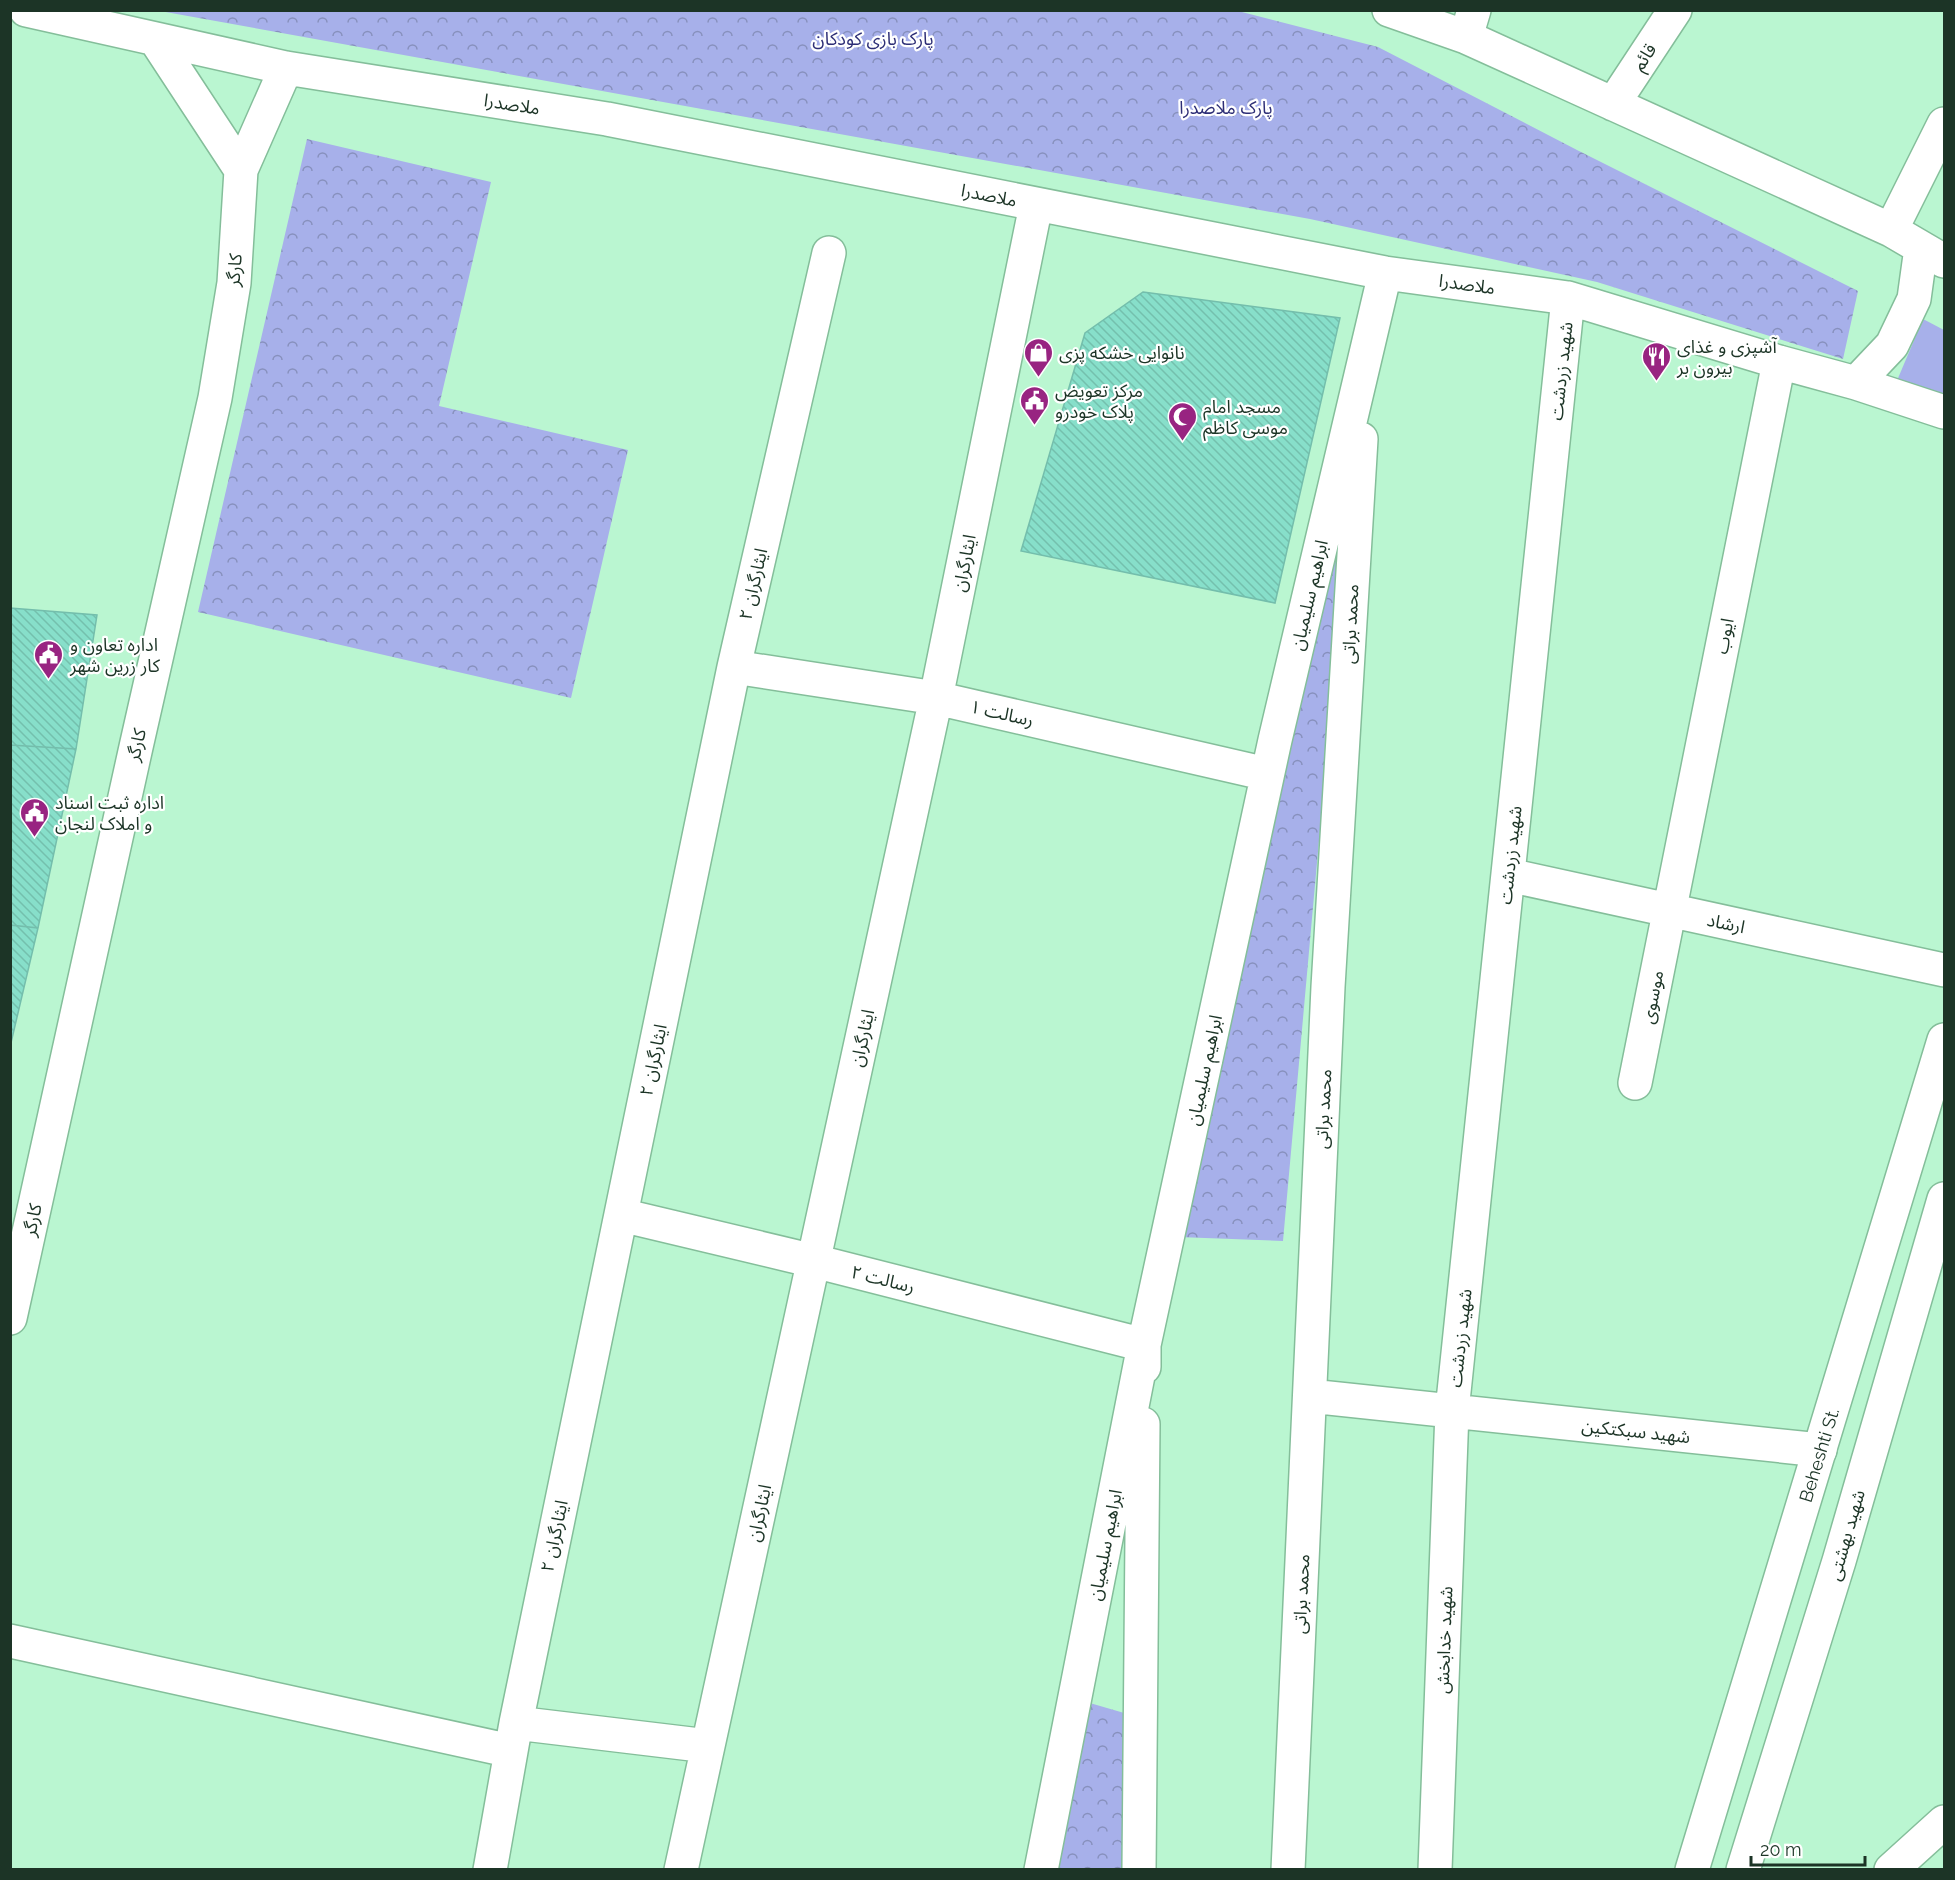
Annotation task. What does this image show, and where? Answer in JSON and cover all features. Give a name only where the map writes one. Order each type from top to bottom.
[{"type":"street","name":"ملاصدرا","points":[[26,10],[286,68],[607,119],[1384,273],[1568,298],[1856,383],[1944,412]]},
{"type":"street","points":[[1389,10],[1470,24],[1613,104],[1891,230],[1933,254],[1892,345],[1856,383]]},
{"type":"street","name":"قائم","points":[[1613,104],[1675,10]]},
{"type":"street","points":[[155,39],[241,170]]},
{"type":"street","name":"کارگر","points":[[10,1318],[215,398],[234,283],[241,170],[286,68]]},
{"type":"street","points":[[1891,230],[1944,124]]},
{"type":"street","name":"ایثارگران","points":[[681,1869],[936,698],[1036,205]]},
{"type":"street","name":"ایثارگران ۲","points":[[490,1869],[513,1737],[734,667],[830,253]]},
{"type":"street","name":"ابراهیم سلیمیان","points":[[1041,1869],[1144,1345],[1267,774],[1384,273]]},
{"type":"street","name":"شهید زردشت","points":[[1452,1412],[1568,298]]},
{"type":"street","name":"محمد براتی","points":[[1288,1869],[1329,975],[1366,349]]},
{"type":"street","name":"ایوب","points":[[1669,910],[1779,362]]},
{"type":"street","name":"رسالت ۱","points":[[734,667],[936,698],[1267,774]]},
{"type":"street","name":"ارشاد","points":[[1508,875],[1944,970]]},
{"type":"street","name":"موسوی","points":[[1635,1083],[1669,910]]},
{"type":"street","name":"Beheshti St.","points":[[1692,1869],[1944,1040]]},
{"type":"street","name":"شهید بهشتی","points":[[1743,1869],[1839,1561],[1944,1199]]},
{"type":"street","name":"رسالت ۲","points":[[621,1215],[814,1261],[1144,1345]]},
{"type":"street","points":[[1139,1869],[1144,1345]]},
{"type":"street","name":"شهید سبکتکین","points":[[1310,1396],[1820,1450]]},
{"type":"street","name":"شهید خدابخش","points":[[1435,1869],[1452,1412]]},
{"type":"street","points":[[1820,1450],[1865,1473]]},
{"type":"street","points":[[10,1641],[513,1737],[708,1746]]},
{"type":"street","points":[[1891,1869],[1944,1822]]},
{"type":"green space","name":"پارک ملاصدرا","points":[[160,11],[1238,11],[1378,47],[1858,291],[1843,359],[1597,282],[1310,219]]},
{"type":"green space","points":[[307,139],[491,182],[439,406],[628,450],[571,698],[198,612]]},
{"type":"green space","points":[[1923,319],[1944,330],[1944,405],[1896,383]]},
{"type":"green space","points":[[1332,542],[1345,551],[1283,1241],[1178,1237]]},
{"type":"green space","points":[[1083,1701],[1131,1715],[1124,1869],[1050,1870]]},
{"type":"building","name":"مسجد امام موسی کاظم","points":[[1143,292],[1340,318],[1275,603],[1021,551],[1085,333]]},
{"type":"building","name":"اداره تعاون و کار زرین شهر","points":[[10,608],[97,615],[76,749],[10,745]]},
{"type":"building","name":"اداره ثبت اسناد و املاک لنجان","points":[[10,745],[76,749],[38,928],[10,925]]},
{"type":"building","points":[[10,925],[38,928],[10,1047]]},
{"type":"place","name":"نانوایی خشکه پزی","points":[[1038,378]]},
{"type":"place","name":"آشپزی و غذای بیرون بر","points":[[1656,382]]},
{"type":"place","name":"مرکز تعویض پلاک خودرو","points":[[1034,426]]},
{"type":"place","name":"مسجد امام موسی کاظم","points":[[1182,442]]},
{"type":"place","name":"اداره تعاون و کار زرین شهر","points":[[49,680]]},
{"type":"place","name":"اداره ثبت اسناد و املاک لنجان","points":[[34,838]]},
{"type":"park label","name":"پارک بازی کودکان","points":[[873,38]]}]
